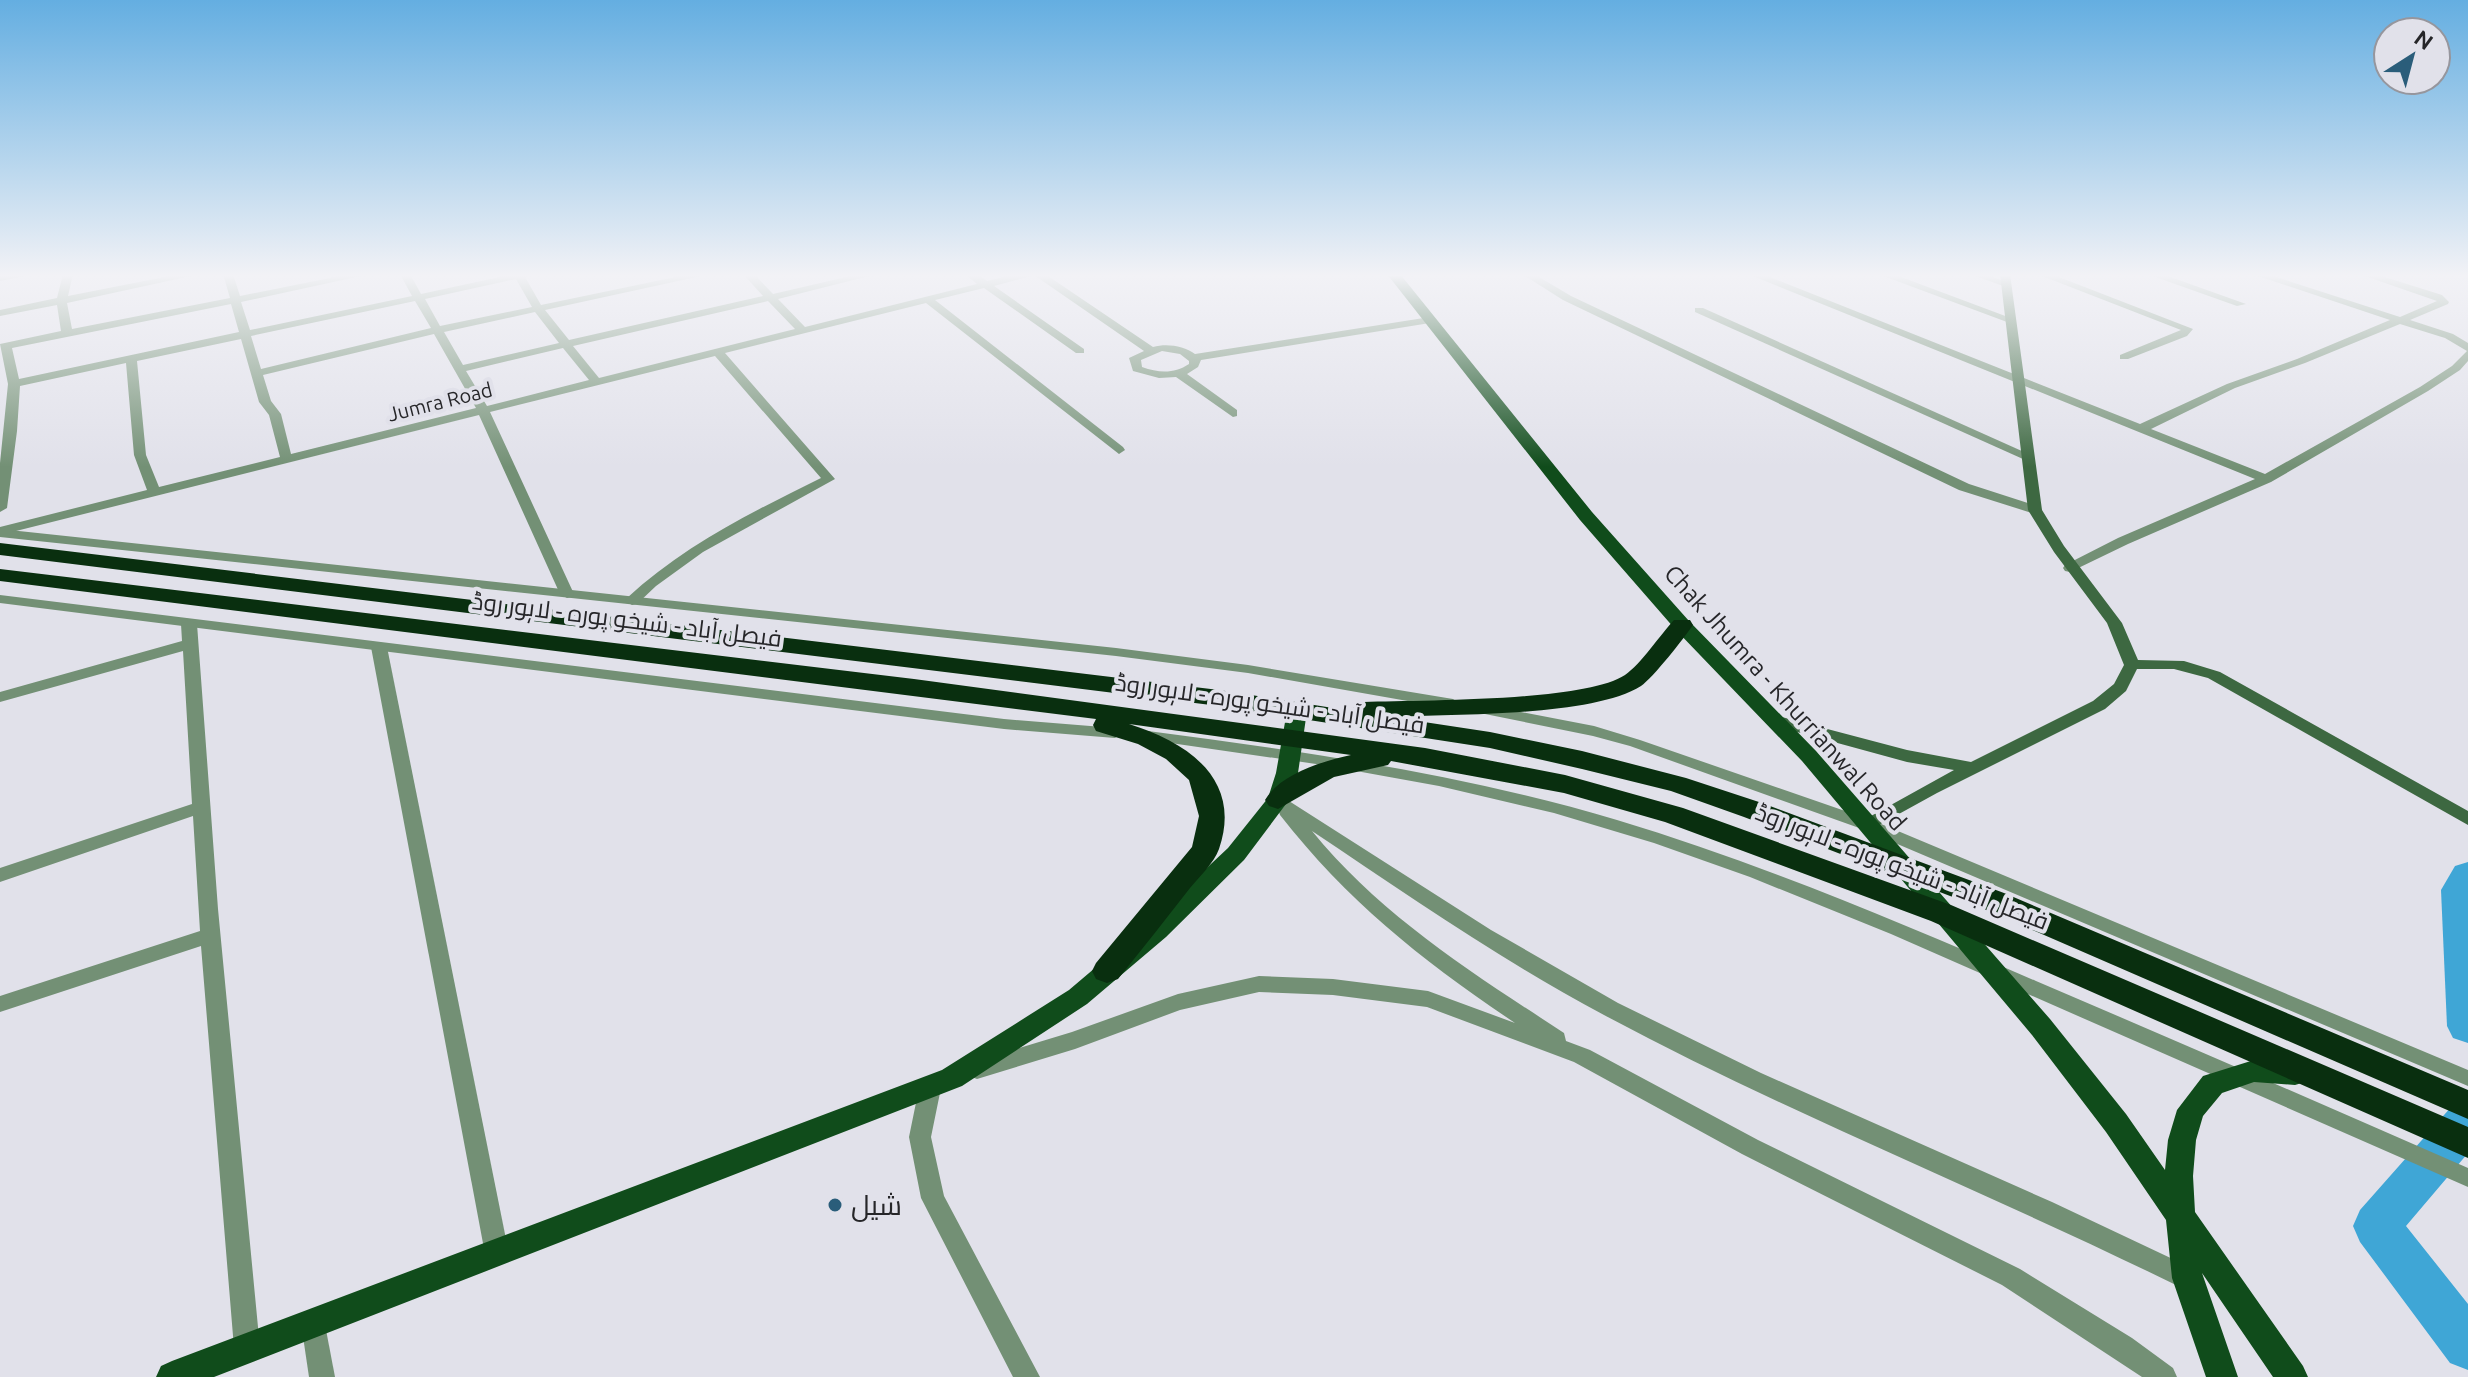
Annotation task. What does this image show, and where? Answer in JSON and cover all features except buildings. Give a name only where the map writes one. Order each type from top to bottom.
[{"type":"highway","name":"فیصل آباد - شیخو پورہ - لاہور روڈ","points":[[0,549],[1219,698],[1300,729],[1565,784],[1674,815],[1941,913],[2468,1143]]},
{"type":"highway","name":"فیصل آباد - شیخو پورہ - لاہور روڈ","points":[[0,575],[986,697],[1300,729],[1490,740],[1663,780],[1899,864],[2379,1054],[2468,1105]]},
{"type":"highway","points":[[1300,729],[1457,705],[1550,701],[1595,694],[1633,680],[1682,625]]},
{"type":"highway","points":[[986,697],[1088,719],[1138,735],[1175,753],[1200,776],[1208,794],[1212,816],[1205,850],[1107,971]]},
{"type":"highway","points":[[1278,800],[1315,774],[1350,763],[1425,757]]},
{"type":"main road","name":"Chak Jhumra - Khurrianwal Road","points":[[1444,338],[1513,428],[1682,625],[1774,720],[1868,825],[1992,970],[2116,1123],[2180,1216],[2187,1278],[2222,1377]]},
{"type":"main road","points":[[1868,825],[2099,705],[2120,687],[2132,665],[2118,627],[2070,568],[2044,531],[2035,510],[2013,338]]},
{"type":"main road","points":[[2132,665],[2156,662],[2182,665],[2214,675],[2468,819]]},
{"type":"main road","points":[[1774,720],[1907,756],[1973,768]]},
{"type":"main road","points":[[172,1377],[941,1083],[1078,997],[1211,881],[1258,829],[1278,800],[1300,729]]},
{"type":"main road","points":[[2292,1377],[2180,1216],[2182,1140],[2191,1110],[2213,1084],[2239,1075],[2277,1071],[2322,1078]]},
{"type":"street","points":[[0,508],[14,384],[3,346],[41,338]]},
{"type":"street","points":[[14,384],[226,338]]},
{"type":"street","points":[[247,338],[265,402],[275,414],[286,458]]},
{"type":"street","points":[[257,373],[402,338]]},
{"type":"street","points":[[441,338],[483,410],[567,594]]},
{"type":"street","points":[[560,338],[596,382]]},
{"type":"street","points":[[458,369],[600,338]]},
{"type":"street","name":"Jumra Road","points":[[0,532],[286,458],[775,338]]},
{"type":"street","points":[[977,338],[1119,450]]},
{"type":"street","points":[[1061,338],[1080,351]]},
{"type":"street","points":[[1133,338],[1150,350]]},
{"type":"street","points":[[1194,358],[1194,365],[1179,374],[1156,375],[1137,369],[1135,358],[1150,350],[1173,349],[1194,358],[1317,338]]},
{"type":"street","points":[[1652,338],[1964,487],[2035,510]]},
{"type":"street","points":[[1762,338],[2027,456]]},
{"type":"street","points":[[1913,338],[2266,479]]},
{"type":"street","points":[[2124,357],[2172,338]]},
{"type":"street","points":[[2140,429],[2231,386],[2354,338]]},
{"type":"street","points":[[632,601],[650,582],[829,479],[719,353]]},
{"type":"street","points":[[2070,568],[2123,541],[2266,479],[2424,389],[2456,368],[2468,354]]},
{"type":"street","points":[[131,359],[140,455],[154,491]]},
{"type":"street","points":[[1179,374],[1233,413]]},
{"type":"street","points":[[0,697],[189,634],[211,935],[247,1348]]},
{"type":"street","points":[[379,647],[497,1254]]},
{"type":"street","points":[[1278,800],[1320,856],[1382,917],[1446,966],[1582,1056],[1750,1147],[2011,1277],[2123,1347],[2164,1377]]},
{"type":"street","points":[[1278,800],[1431,900],[1608,1007],[1805,1104],[2096,1232],[2187,1278]]},
{"type":"street","points":[[0,875],[201,807]]},
{"type":"street","points":[[0,1004],[211,935]]},
{"type":"street","points":[[1027,1377],[933,1198],[920,1137],[941,1083],[1075,1040],[1178,1002],[1259,984],[1333,987],[1428,999],[1582,1056]]},
{"type":"street","points":[[314,1323],[322,1377]]},
{"type":"lane","points":[[0,532],[1116,652],[1339,683],[1608,735],[1868,825],[2379,1054],[2468,1078]]},
{"type":"lane","points":[[0,599],[189,634],[379,647],[1004,724],[1138,735],[1300,729],[1350,763],[1456,784],[1611,824],[1771,878],[2239,1075],[2468,1178]]},
{"type":"waterway","points":[[2468,876],[2460,890],[2468,1026]]},
{"type":"waterway","points":[[2468,1120],[2377,1226],[2468,1345]]},
{"type":"place","name":"شیل","points":[[835,1205]]}]
